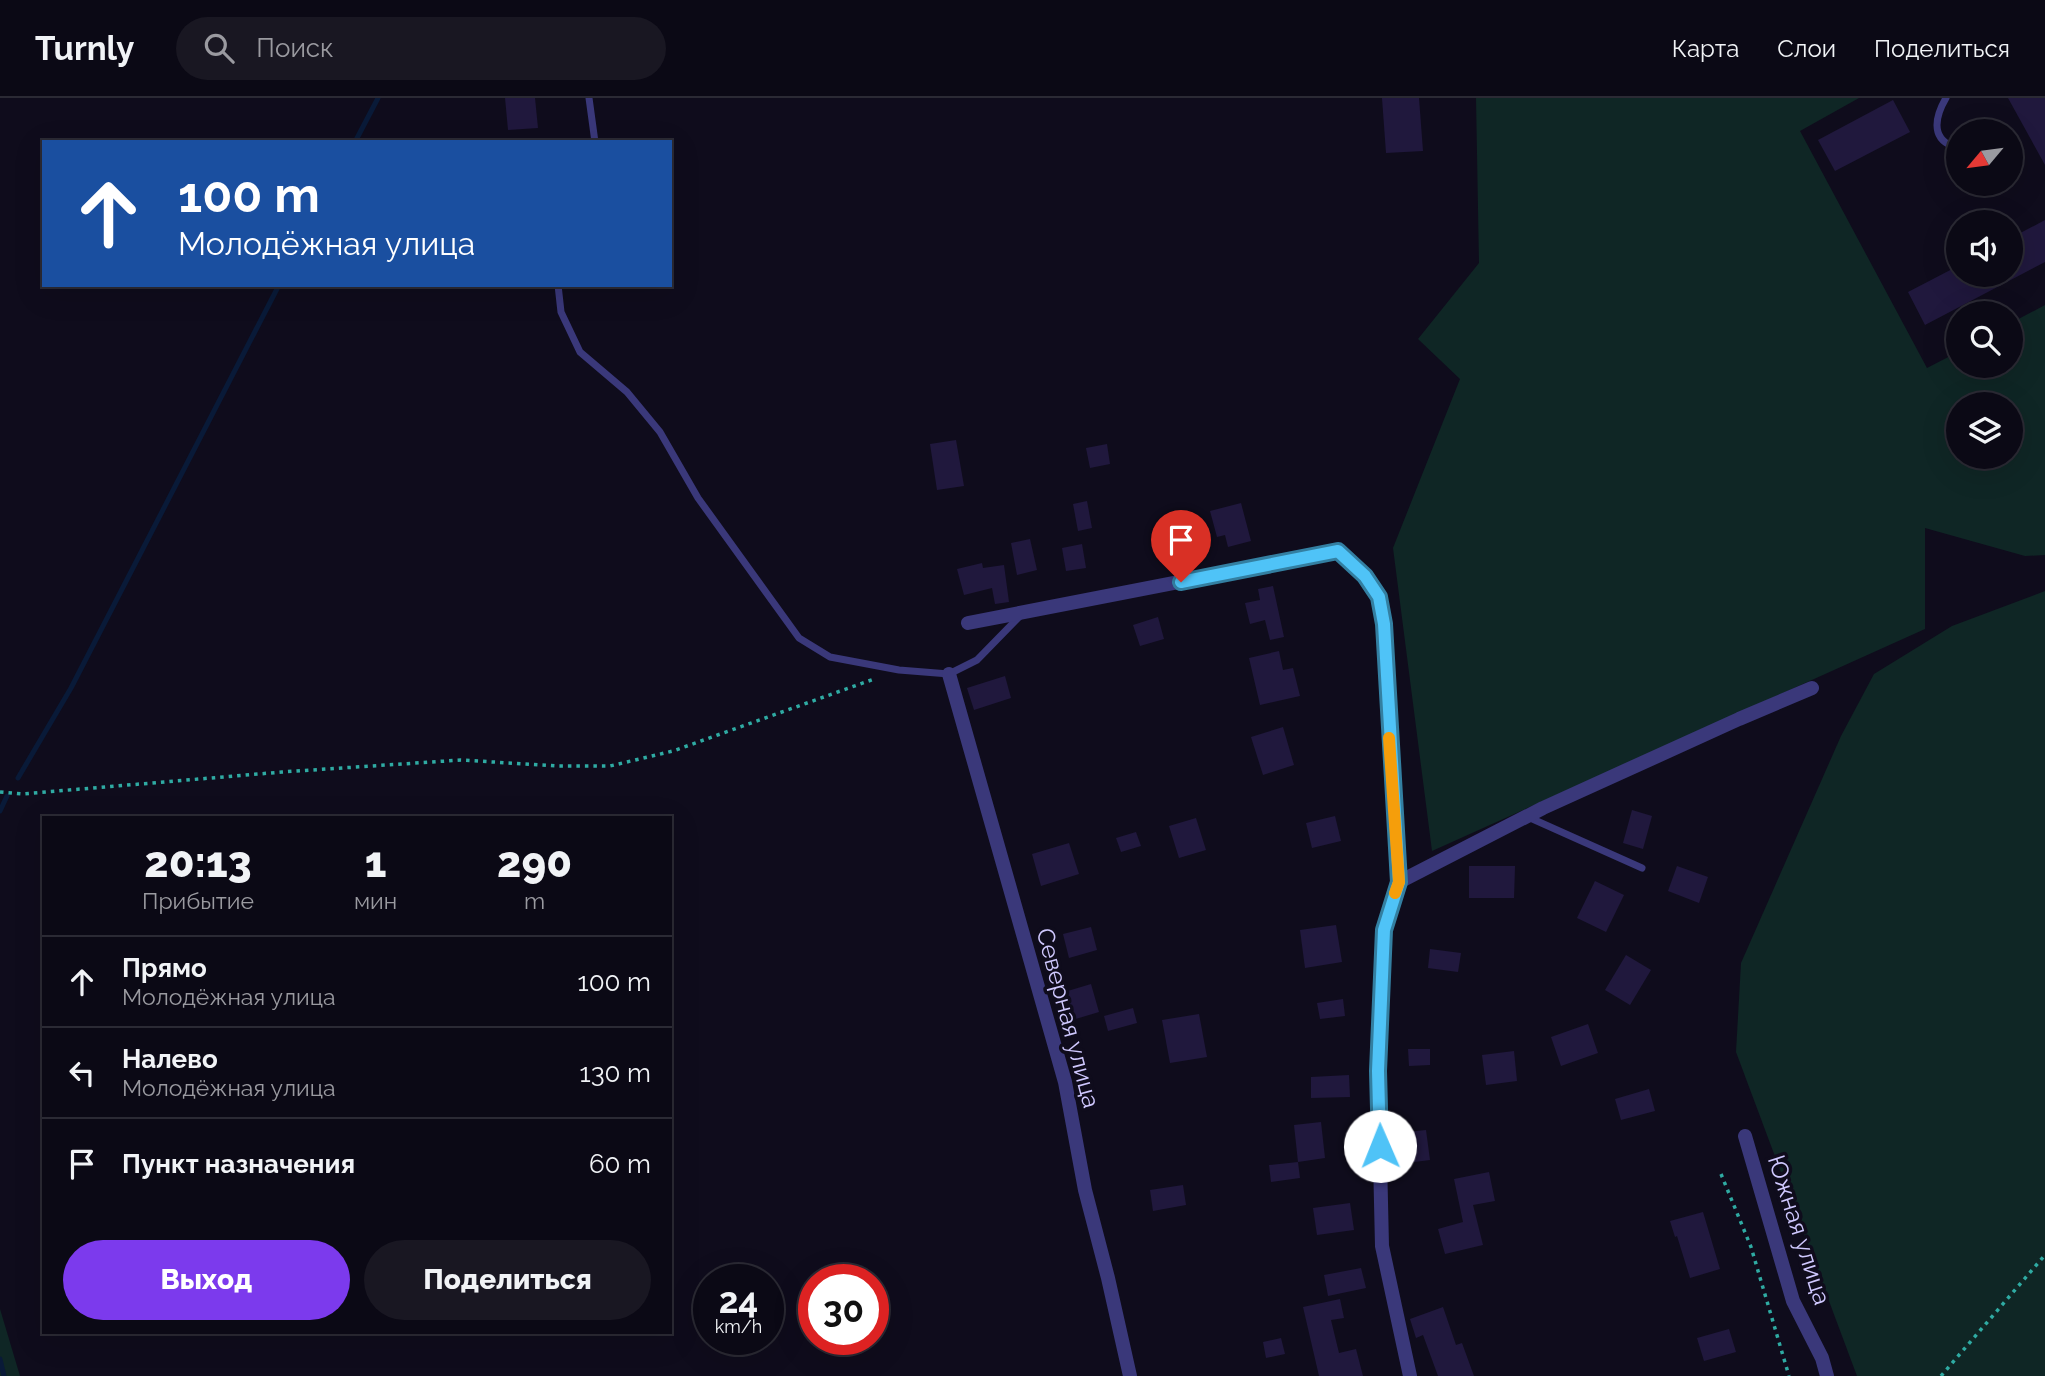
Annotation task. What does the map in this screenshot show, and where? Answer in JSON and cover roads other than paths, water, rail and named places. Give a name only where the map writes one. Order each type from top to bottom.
[{"type":"street","points":[[968,623],[1338,551],[1365,576],[1379,597],[1384,624],[1399,882],[1384,930],[1378,1071],[1381,1246],[1410,1376]]},
{"type":"street","name":"Северная улица","points":[[950,674],[1065,1082],[1085,1190],[1130,1376]]},
{"type":"street","points":[[1399,882],[1527,816],[1812,688]]},
{"type":"street","name":"Южная улица","points":[[1745,1136],[1793,1301],[1822,1358],[1827,1376]]},
{"type":"lane","points":[[589,98],[594,140]]},
{"type":"lane","points":[[1946,98],[1939,110],[1936,130],[1946,144]]},
{"type":"lane","points":[[558,287],[561,312],[580,352],[627,392],[660,432],[698,498],[799,638],[830,657],[899,670],[950,674],[977,660],[1023,612]]},
{"type":"lane","points":[[1527,816],[1642,868]]},
{"type":"waterway","points":[[356,140],[378,98]]},
{"type":"waterway","points":[[18,778],[71,688],[278,287]]},
{"type":"waterway","points":[[0,811],[7,796]]},
{"type":"waterway","points":[[0,1359],[4,1376]]}]
